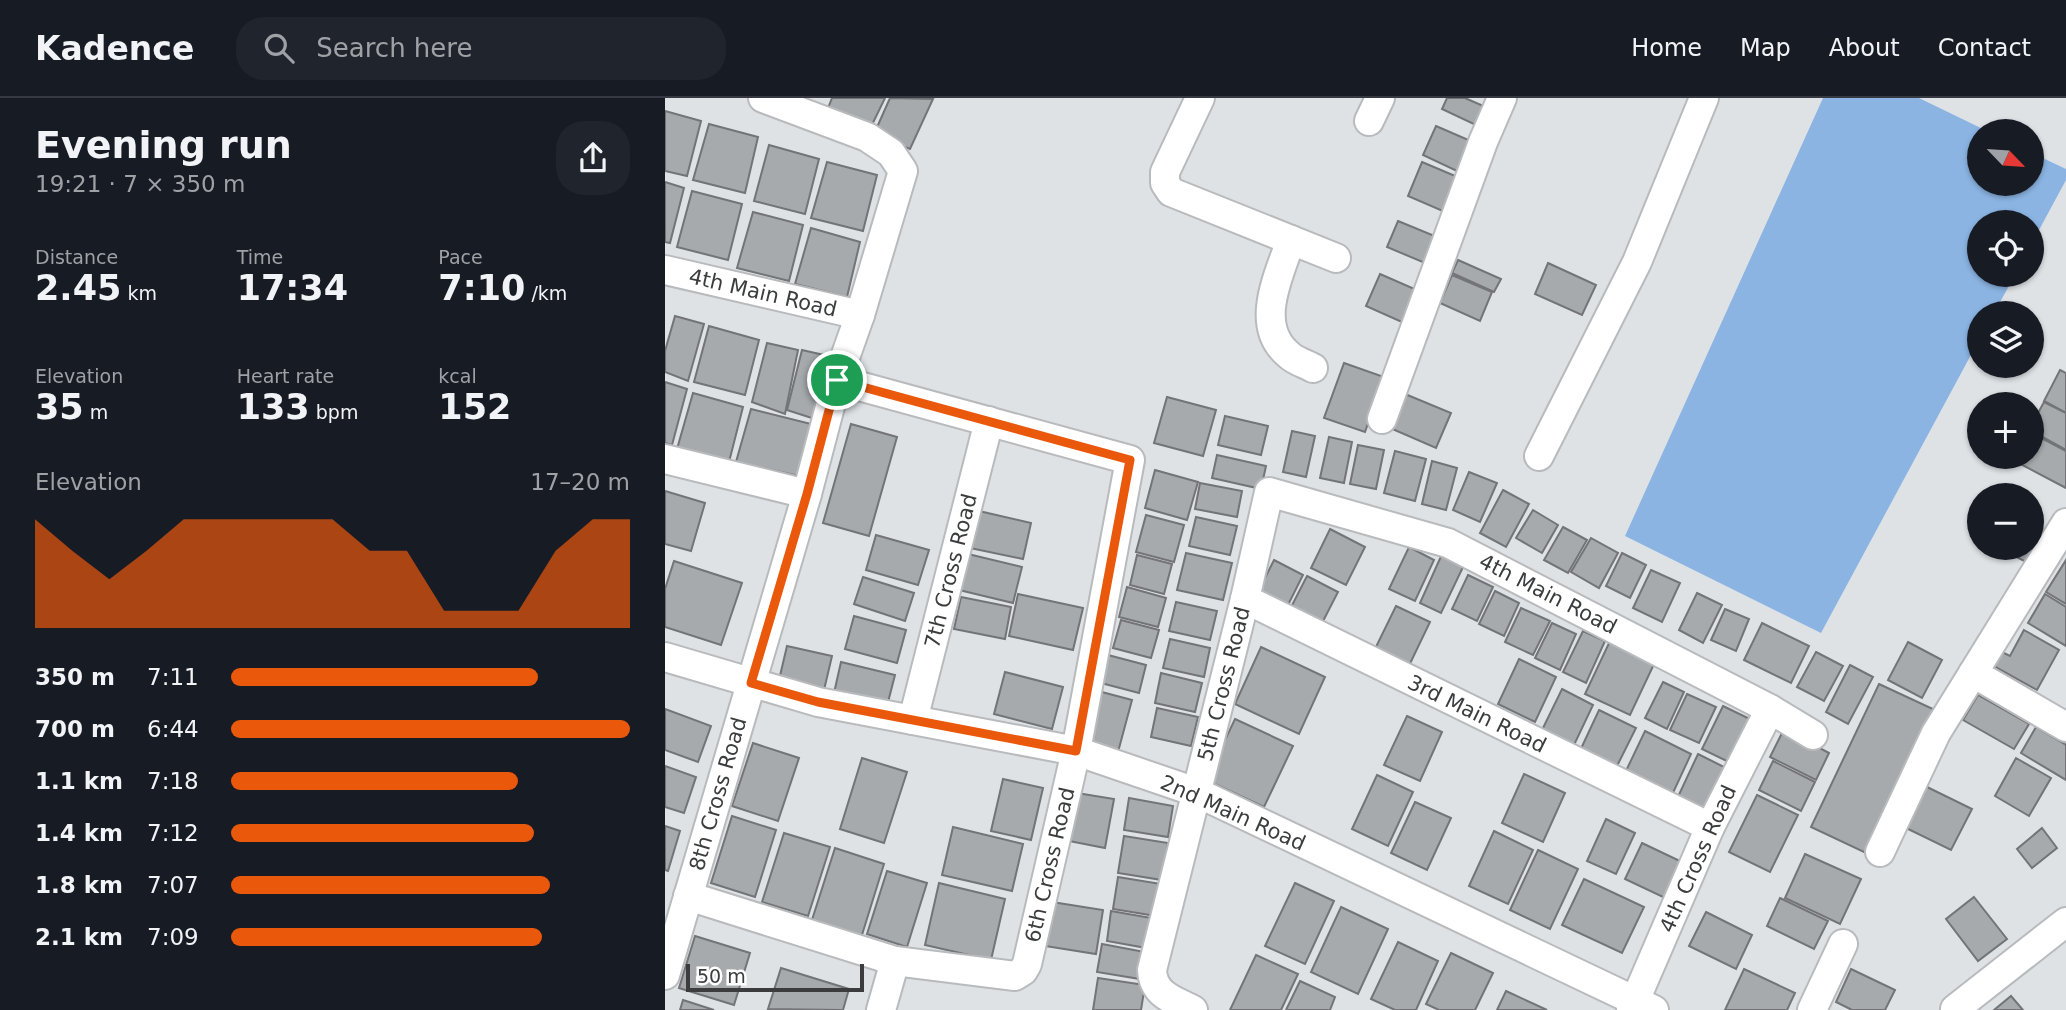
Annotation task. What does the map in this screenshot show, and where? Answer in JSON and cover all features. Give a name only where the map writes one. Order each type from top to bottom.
[{"type":"street","name":"8th Cross Road","points":[[665,975],[807,494],[837,380],[860,315],[903,171],[891,153],[867,137],[763,98]]},
{"type":"street","points":[[1200,98],[1165,172],[1165,183],[1171,192],[1336,258]]},
{"type":"street","points":[[1382,419],[1483,142],[1502,98]]},
{"type":"street","points":[[1539,457],[1637,262],[1704,98]]},
{"type":"street","points":[[1291,240],[1273,294],[1270,321],[1274,336],[1288,355],[1313,368]]},
{"type":"street","name":"4th Main Road","points":[[665,270],[860,315]]},
{"type":"street","points":[[837,380],[989,421]]},
{"type":"street","name":"6th Cross Road","points":[[895,961],[1015,976],[1023,971],[1027,964],[1076,751],[1130,460],[989,421]]},
{"type":"street","name":"7th Cross Road","points":[[913,720],[989,421]]},
{"type":"street","points":[[665,459],[807,494]]},
{"type":"street","name":"4th Main Road","points":[[1269,492],[1448,543],[1770,709],[1813,735]]},
{"type":"street","name":"5th Cross Road","points":[[1193,1010],[1163,995],[1155,985],[1152,970],[1245,599],[1269,492]]},
{"type":"street","points":[[1880,852],[1935,733],[2065,529]]},
{"type":"street","name":"3rd Main Road","points":[[1245,599],[1710,827]]},
{"type":"street","name":"2nd Main Road","points":[[665,657],[818,702],[1076,751],[1196,792],[1640,1007]]},
{"type":"street","points":[[1973,673],[2066,727]]},
{"type":"street","name":"4th Cross Road","points":[[1640,1007],[1710,827],[1770,709]]},
{"type":"street","points":[[688,896],[895,961],[881,1010]]},
{"type":"street","points":[[1955,1009],[2066,922]]},
{"type":"street","points":[[1812,1010],[1843,944]]},
{"type":"shaded area","points":[[1823,98],[1919,98],[1967,121],[1967,196],[2044,196],[2044,159],[2066,169],[2066,180],[2044,221],[2044,210],[1967,210],[1967,287],[2008,287],[2001,301],[1967,301],[1967,362],[1821,633],[1625,536]]},
{"type":"building","points":[[832,98],[885,98],[869,131],[825,116]]},
{"type":"building","points":[[890,98],[933,99],[910,149],[874,134]]},
{"type":"building","points":[[1447,98],[1465,98],[1488,108],[1480,127],[1442,109]]},
{"type":"building","points":[[665,111],[701,121],[687,176],[665,171]]},
{"type":"building","points":[[709,124],[758,137],[745,193],[693,180]]},
{"type":"building","points":[[1436,126],[1473,142],[1459,172],[1423,155]]},
{"type":"building","points":[[769,145],[819,159],[805,214],[754,201]]},
{"type":"building","points":[[827,162],[877,175],[863,231],[811,218]]},
{"type":"building","points":[[1422,162],[1460,178],[1445,212],[1408,196]]},
{"type":"building","points":[[665,182],[684,188],[670,243],[665,242]]},
{"type":"building","points":[[692,191],[742,204],[728,260],[677,247]]},
{"type":"building","points":[[753,212],[803,225],[789,281],[737,268]]},
{"type":"building","points":[[1398,221],[1437,237],[1425,263],[1387,247]]},
{"type":"building","points":[[811,228],[860,242],[847,297],[795,284]]},
{"type":"building","points":[[1458,260],[1501,279],[1494,292],[1452,273]]},
{"type":"building","points":[[1548,263],[1596,285],[1582,315],[1535,294]]},
{"type":"building","points":[[1380,274],[1419,291],[1404,323],[1366,306]]},
{"type":"building","points":[[1452,275],[1492,292],[1480,321],[1440,303]]},
{"type":"building","points":[[675,316],[704,324],[688,381],[665,372],[665,351]]},
{"type":"building","points":[[709,326],[759,340],[745,395],[694,382]]},
{"type":"building","points":[[767,343],[798,350],[785,414],[752,402]]},
{"type":"building","points":[[802,350],[833,357],[821,421],[787,410]]},
{"type":"building","points":[[1344,363],[1384,377],[1365,432],[1324,418]]},
{"type":"building","points":[[2060,370],[2066,373],[2066,413],[2044,401]]},
{"type":"building","points":[[665,382],[687,389],[672,445],[665,443]]},
{"type":"building","points":[[693,393],[743,407],[729,462],[677,449]]},
{"type":"building","points":[[1405,394],[1451,413],[1436,448],[1390,428]]},
{"type":"building","points":[[1167,397],[1216,410],[1203,456],[1154,443]]},
{"type":"building","points":[[2044,402],[2066,413],[2066,450],[2044,438]]},
{"type":"building","points":[[751,409],[819,426],[808,478],[736,462]]},
{"type":"building","points":[[1225,416],[1268,426],[1261,455],[1218,445]]},
{"type":"building","points":[[851,424],[897,437],[869,536],[823,523]]},
{"type":"building","points":[[1292,431],[1315,436],[1306,477],[1283,472]]},
{"type":"building","points":[[1329,437],[1352,442],[1344,483],[1320,478]]},
{"type":"building","points":[[2044,439],[2066,451],[2066,488],[2030,469],[2044,469]]},
{"type":"building","points":[[1358,445],[1384,450],[1376,489],[1350,484]]},
{"type":"building","points":[[1395,451],[1426,459],[1415,501],[1384,493]]},
{"type":"building","points":[[1217,455],[1266,466],[1261,489],[1212,478]]},
{"type":"building","points":[[1432,461],[1457,468],[1446,510],[1422,504]]},
{"type":"building","points":[[1155,470],[1198,482],[1187,520],[1145,508]]},
{"type":"building","points":[[1469,472],[1497,483],[1480,522],[1453,510]]},
{"type":"building","points":[[1200,483],[1242,491],[1237,517],[1195,509]]},
{"type":"building","points":[[1503,490],[1529,504],[1506,547],[1480,533]]},
{"type":"building","points":[[665,491],[705,503],[691,551],[665,544]]},
{"type":"building","points":[[1533,510],[1558,525],[1542,553],[1516,538]]},
{"type":"building","points":[[979,511],[1031,523],[1023,559],[970,548]]},
{"type":"building","points":[[1146,515],[1184,525],[1174,562],[1136,552]]},
{"type":"building","points":[[1196,517],[1237,526],[1230,555],[1189,546]]},
{"type":"building","points":[[1563,527],[1587,540],[1568,573],[1544,560]]},
{"type":"building","points":[[1330,529],[1365,547],[1346,585],[1311,568]]},
{"type":"building","points":[[876,535],[929,550],[918,585],[866,570]]},
{"type":"building","points":[[1591,538],[1618,553],[1599,588],[1571,572]]},
{"type":"building","points":[[1409,547],[1434,560],[1415,601],[1389,589]]},
{"type":"building","points":[[1186,553],[1232,563],[1223,600],[1177,590]]},
{"type":"building","points":[[1622,553],[1646,565],[1630,598],[1606,586]]},
{"type":"building","points":[[968,554],[1022,567],[1013,603],[959,590]]},
{"type":"building","points":[[1442,554],[1464,565],[1441,613],[1420,603]]},
{"type":"building","points":[[1137,555],[1172,564],[1164,594],[1130,585]]},
{"type":"building","points":[[1274,560],[1303,575],[1286,609],[1257,594]]},
{"type":"building","points":[[2022,560],[2035,560],[2032,565]]},
{"type":"building","points":[[2066,560],[2066,604],[2046,592]]},
{"type":"building","points":[[674,561],[742,583],[721,645],[665,627],[665,589]]},
{"type":"building","points":[[1651,570],[1680,583],[1662,622],[1633,608]]},
{"type":"building","points":[[1468,575],[1493,587],[1477,621],[1452,609]]},
{"type":"building","points":[[1307,576],[1338,592],[1318,631],[1287,615]]},
{"type":"building","points":[[863,577],[914,593],[905,621],[854,604]]},
{"type":"building","points":[[1127,587],[1166,598],[1158,627],[1119,617]]},
{"type":"building","points":[[1495,591],[1519,603],[1504,636],[1479,624]]},
{"type":"building","points":[[1697,593],[1722,605],[1703,643],[1679,630]]},
{"type":"building","points":[[1018,594],[1083,608],[1073,650],[1009,636]]},
{"type":"building","points":[[2045,594],[2066,607],[2066,646],[2028,623]]},
{"type":"building","points":[[961,597],[1011,607],[1005,639],[954,629]]},
{"type":"building","points":[[1176,602],[1217,611],[1210,640],[1169,631]]},
{"type":"building","points":[[1396,606],[1430,622],[1406,672],[1372,655]]},
{"type":"building","points":[[1521,608],[1550,621],[1533,655],[1505,642]]},
{"type":"building","points":[[1725,609],[1749,619],[1736,651],[1711,640]]},
{"type":"building","points":[[854,616],[906,630],[897,663],[845,649]]},
{"type":"building","points":[[1121,620],[1159,630],[1151,658],[1113,648]]},
{"type":"building","points":[[1552,623],[1576,634],[1560,670],[1535,658]]},
{"type":"building","points":[[1762,623],[1809,646],[1791,683],[1744,660]]},
{"type":"building","points":[[2024,630],[2059,650],[2037,690],[1994,666],[2002,652],[2010,656]]},
{"type":"building","points":[[1583,631],[1605,641],[1586,683],[1563,672]]},
{"type":"building","points":[[1170,639],[1210,648],[1204,677],[1163,668]]},
{"type":"building","points":[[1610,641],[1655,662],[1630,715],[1585,694]]},
{"type":"building","points":[[1908,642],[1942,660],[1922,698],[1888,680]]},
{"type":"building","points":[[787,646],[832,656],[824,690],[779,680]]},
{"type":"building","points":[[1261,647],[1325,677],[1299,734],[1235,704]]},
{"type":"building","points":[[1816,652],[1843,666],[1824,701],[1797,687]]},
{"type":"building","points":[[1108,655],[1146,665],[1139,693],[1101,683]]},
{"type":"building","points":[[1519,659],[1556,677],[1535,722],[1498,704]]},
{"type":"building","points":[[841,662],[895,675],[887,706],[834,693]]},
{"type":"building","points":[[1850,665],[1873,677],[1848,724],[1826,712]]},
{"type":"building","points":[[1005,672],[1063,687],[1052,729],[994,714]]},
{"type":"building","points":[[1161,673],[1202,683],[1195,712],[1155,703]]},
{"type":"building","points":[[1663,682],[1684,692],[1667,729],[1645,718]]},
{"type":"building","points":[[1879,684],[1935,710],[1866,853],[1811,827]]},
{"type":"building","points":[[1562,689],[1593,705],[1574,745],[1542,730]]},
{"type":"building","points":[[1098,691],[1132,700],[1118,752],[1085,743]]},
{"type":"building","points":[[1687,694],[1716,707],[1699,743],[1670,730]]},
{"type":"building","points":[[1978,695],[2029,724],[2014,749],[1963,720]]},
{"type":"building","points":[[1723,706],[1756,722],[1735,765],[1702,749]]},
{"type":"building","points":[[1157,708],[1198,717],[1191,746],[1151,737]]},
{"type":"building","points":[[665,709],[711,726],[698,762],[665,750]]},
{"type":"building","points":[[1599,710],[1636,728],[1614,772],[1578,755]]},
{"type":"building","points":[[1407,716],[1442,732],[1420,781],[1384,765]]},
{"type":"building","points":[[1235,719],[1293,746],[1264,807],[1206,780]]},
{"type":"building","points":[[2036,727],[2066,745],[2066,780],[2021,753]]},
{"type":"building","points":[[1784,729],[1829,753],[1816,780],[1770,757]]},
{"type":"building","points":[[1645,731],[1691,754],[1672,795],[1625,773]]},
{"type":"building","points":[[753,743],[799,758],[778,821],[732,806]]},
{"type":"building","points":[[1698,754],[1732,771],[1710,818],[1676,801]]},
{"type":"building","points":[[862,758],[907,772],[884,843],[840,829]]},
{"type":"building","points":[[2016,758],[2051,778],[2029,816],[1995,796]]},
{"type":"building","points":[[1773,761],[1815,782],[1801,811],[1759,790]]},
{"type":"building","points":[[665,766],[696,777],[684,813],[665,807]]},
{"type":"building","points":[[1524,774],[1565,793],[1543,842],[1502,823]]},
{"type":"building","points":[[1377,775],[1413,792],[1388,846],[1352,829]]},
{"type":"building","points":[[1003,779],[1043,788],[1031,840],[991,831]]},
{"type":"building","points":[[1925,786],[1972,809],[1951,850],[1904,827]]},
{"type":"building","points":[[1077,793],[1114,799],[1105,848],[1069,841]]},
{"type":"building","points":[[1757,795],[1798,815],[1770,872],[1729,852]]},
{"type":"building","points":[[1129,798],[1173,806],[1168,837],[1124,830]]},
{"type":"building","points":[[1415,802],[1451,818],[1427,870],[1391,853]]},
{"type":"building","points":[[732,816],[776,830],[755,897],[711,883]]},
{"type":"building","points":[[1606,819],[1635,833],[1616,874],[1587,861]]},
{"type":"building","points":[[665,826],[680,831],[668,871],[665,870]]},
{"type":"building","points":[[953,827],[1023,844],[1012,891],[942,875]]},
{"type":"building","points":[[2042,828],[2057,848],[2032,868],[2017,849]]},
{"type":"building","points":[[1494,831],[1533,850],[1508,904],[1469,886]]},
{"type":"building","points":[[784,833],[830,847],[808,916],[762,902]]},
{"type":"building","points":[[1124,836],[1168,843],[1162,880],[1118,873]]},
{"type":"building","points":[[1642,843],[1682,862],[1665,898],[1625,879]]},
{"type":"building","points":[[835,848],[884,864],[861,938],[811,923]]},
{"type":"building","points":[[1538,850],[1578,869],[1550,929],[1510,910]]},
{"type":"building","points":[[1805,854],[1861,879],[1840,924],[1785,898]]},
{"type":"building","points":[[887,871],[927,883],[907,947],[867,934]]},
{"type":"building","points":[[1118,877],[1161,884],[1156,916],[1113,909]]},
{"type":"building","points":[[1584,879],[1644,907],[1622,953],[1562,925]]},
{"type":"building","points":[[939,883],[1005,899],[991,960],[925,945]]},
{"type":"building","points":[[1295,883],[1334,901],[1305,964],[1265,946]]},
{"type":"building","points":[[1974,897],[2007,939],[1978,961],[1946,919]]},
{"type":"building","points":[[1780,898],[1828,921],[1814,949],[1767,926]]},
{"type":"building","points":[[1052,902],[1103,910],[1096,954],[1045,946]]},
{"type":"building","points":[[1341,907],[1388,929],[1358,994],[1311,972]]},
{"type":"building","points":[[1111,911],[1157,919],[1152,949],[1107,941]]},
{"type":"building","points":[[1706,912],[1752,935],[1736,969],[1689,946]]},
{"type":"building","points":[[695,936],[750,953],[734,1005],[679,988]]},
{"type":"building","points":[[1398,942],[1438,961],[1416,1010],[1395,1010],[1371,999]]},
{"type":"building","points":[[1102,944],[1150,953],[1146,980],[1097,972]]},
{"type":"building","points":[[1451,953],[1493,973],[1475,1010],[1439,1010],[1426,1004]]},
{"type":"building","points":[[1256,955],[1298,974],[1281,1010],[1230,1010]]},
{"type":"building","points":[[781,968],[849,989],[843,1010],[768,1009]]},
{"type":"building","points":[[1744,969],[1795,993],[1787,1010],[1725,1010]]},
{"type":"building","points":[[1851,969],[1895,990],[1885,1010],[1852,1010],[1836,1002]]},
{"type":"building","points":[[1098,978],[1145,985],[1141,1010],[1093,1010]]},
{"type":"building","points":[[1300,981],[1335,997],[1330,1010],[1286,1010]]},
{"type":"building","points":[[1506,991],[1547,1010],[1497,1010]]},
{"type":"building","points":[[2011,996],[2023,1010],[1994,1010]]},
{"type":"building","points":[[683,1000],[714,1010],[680,1010]]},
{"type":"route","points":[[837,380],[1130,460],[1076,751],[818,702],[751,683],[807,494],[837,380]]}]
